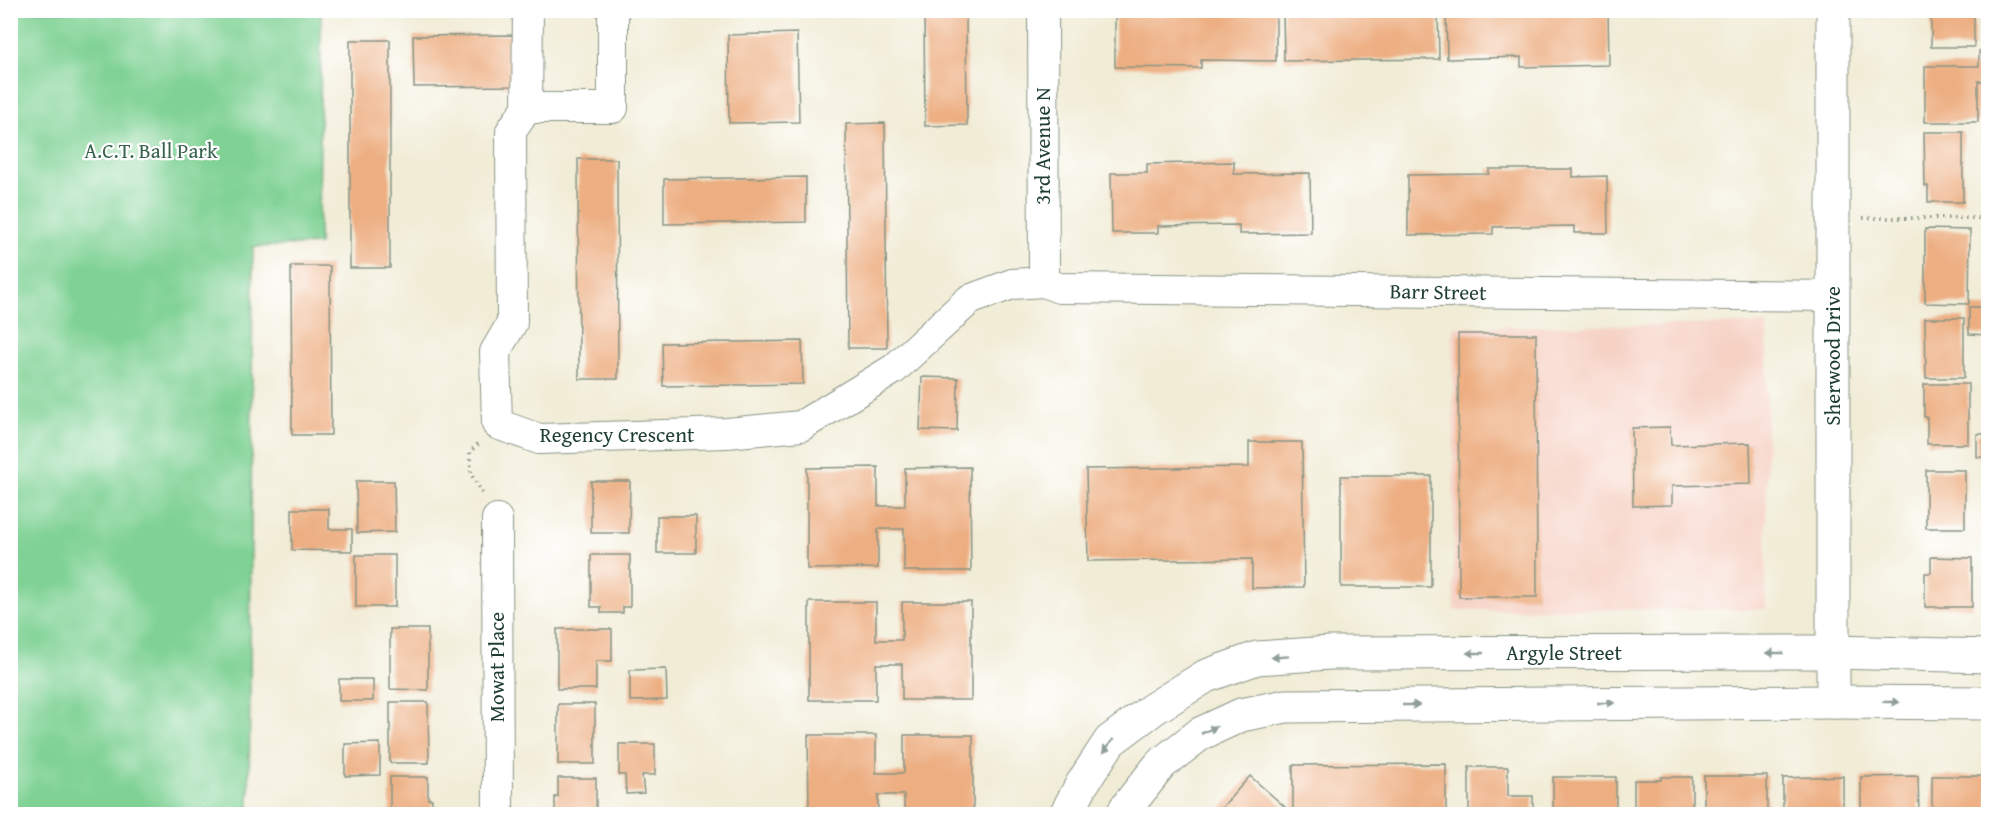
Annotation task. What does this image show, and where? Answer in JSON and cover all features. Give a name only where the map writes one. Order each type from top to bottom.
[{"type":"street","points":[[497,424],[495,352],[512,323],[512,131],[527,108],[528,10]]},
{"type":"street","points":[[527,108],[613,108],[613,10]]},
{"type":"street","name":"3rd Avenue N","points":[[1043,10],[1044,282]]},
{"type":"street","name":"Sherwood Drive","points":[[1833,10],[1833,702]]},
{"type":"street","name":"Barr Street","points":[[1044,282],[1059,288],[1833,296]]},
{"type":"street","name":"Regency Crescent","points":[[497,424],[539,439],[727,433],[801,426],[894,369],[969,300],[1012,284],[1044,282]]},
{"type":"street","name":"Mowat Place","points":[[497,519],[498,814]]},
{"type":"street","name":"Argyle Street","points":[[1066,814],[1110,741],[1153,709],[1206,675],[1257,658],[1330,653],[1833,652],[1989,656]]},
{"type":"street","points":[[1123,814],[1161,764],[1200,734],[1241,715],[1286,706],[1833,702],[1989,704]]},
{"type":"path","points":[[1833,218],[1989,218]]},
{"type":"path","points":[[497,424],[470,452],[471,474],[497,519]]},
{"type":"shaded area","points":[[1767,324],[1766,609],[1454,610],[1453,327]]},
{"type":"green space","name":"A.C.T. Ball Park","points":[[10,11],[321,11],[319,244],[253,247],[249,814],[11,814]]},
{"type":"building","points":[[924,10],[966,10],[967,125],[925,126]]},
{"type":"building","points":[[1115,10],[1276,10],[1276,61],[1201,60],[1201,68],[1115,67]]},
{"type":"building","points":[[1283,10],[1438,10],[1439,59],[1284,61]]},
{"type":"building","points":[[1446,10],[1608,10],[1609,65],[1521,67],[1521,57],[1447,59]]},
{"type":"building","points":[[1931,10],[1974,10],[1974,47],[1931,47]]},
{"type":"building","points":[[797,33],[799,122],[729,123],[728,35]]},
{"type":"building","points":[[515,35],[515,86],[414,87],[413,36]]},
{"type":"building","points":[[350,40],[390,40],[390,268],[350,268]]},
{"type":"building","points":[[1979,51],[1988,51],[1988,81],[1978,81],[1978,122],[1925,122],[1925,66],[1979,66]]},
{"type":"building","points":[[885,123],[887,348],[848,348],[846,124]]},
{"type":"building","points":[[1924,132],[1963,132],[1963,202],[1928,202],[1928,186],[1925,186]]},
{"type":"building","points":[[578,159],[617,159],[618,379],[579,379]]},
{"type":"building","points":[[1234,162],[1234,174],[1310,173],[1311,233],[1239,234],[1239,225],[1158,226],[1158,233],[1112,233],[1111,173],[1147,173],[1147,164]]},
{"type":"building","points":[[1489,169],[1573,169],[1573,177],[1607,176],[1608,233],[1574,233],[1574,226],[1493,227],[1493,234],[1408,235],[1408,175],[1489,174]]},
{"type":"building","points":[[806,177],[806,222],[664,224],[664,179]]},
{"type":"building","points":[[1925,229],[1970,230],[1969,304],[1925,303]]},
{"type":"building","points":[[291,266],[330,266],[331,435],[292,435]]},
{"type":"building","points":[[1969,307],[1988,307],[1988,335],[1969,334]]},
{"type":"building","points":[[1925,318],[1964,318],[1964,378],[1926,378]]},
{"type":"building","points":[[1458,334],[1536,334],[1537,597],[1459,597]]},
{"type":"building","points":[[802,341],[803,384],[663,386],[662,343]]},
{"type":"building","points":[[922,377],[958,378],[957,431],[920,430]]},
{"type":"building","points":[[1924,384],[1968,384],[1968,444],[1927,444]]},
{"type":"building","points":[[1670,427],[1671,445],[1750,443],[1751,484],[1672,486],[1672,505],[1633,506],[1632,428]]},
{"type":"building","points":[[1977,434],[1988,434],[1988,457],[1977,457]]},
{"type":"building","points":[[1249,442],[1302,442],[1304,587],[1252,588],[1252,559],[1088,561],[1086,469],[1249,467]]},
{"type":"building","points":[[878,467],[878,506],[905,506],[905,468],[970,467],[971,571],[904,571],[904,529],[878,529],[878,568],[807,569],[807,468]]},
{"type":"building","points":[[1926,470],[1965,470],[1965,528],[1926,528]]},
{"type":"building","points":[[1341,476],[1431,476],[1431,587],[1341,587]]},
{"type":"building","points":[[356,481],[394,481],[395,532],[357,533]]},
{"type":"building","points":[[591,481],[630,481],[629,533],[591,533]]},
{"type":"building","points":[[292,509],[329,509],[329,529],[352,529],[352,551],[292,550]]},
{"type":"building","points":[[657,516],[696,516],[696,553],[657,553]]},
{"type":"building","points":[[356,555],[395,555],[395,607],[356,607]]},
{"type":"building","points":[[591,555],[630,555],[630,607],[623,607],[623,613],[601,613],[601,607],[591,607]]},
{"type":"building","points":[[1931,557],[1972,558],[1972,607],[1925,607],[1925,573],[1931,573]]},
{"type":"building","points":[[809,602],[876,602],[876,640],[902,640],[902,602],[971,602],[971,700],[902,700],[902,664],[876,664],[876,700],[809,700]]},
{"type":"building","points":[[390,629],[428,629],[428,690],[390,689]]},
{"type":"building","points":[[557,629],[612,629],[612,661],[596,661],[596,689],[557,689]]},
{"type":"building","points":[[666,669],[667,700],[630,701],[630,670]]},
{"type":"building","points":[[339,679],[373,679],[373,701],[339,701]]},
{"type":"building","points":[[390,702],[428,702],[429,763],[390,763]]},
{"type":"building","points":[[558,704],[595,704],[595,764],[558,764]]},
{"type":"building","points":[[808,735],[876,735],[876,773],[904,773],[904,735],[973,735],[973,814],[904,814],[904,795],[878,795],[878,814],[809,814]]},
{"type":"building","points":[[380,743],[380,775],[345,776],[345,744]]},
{"type":"building","points":[[619,744],[655,744],[655,775],[642,775],[644,793],[626,794],[625,775],[619,775]]},
{"type":"building","points":[[1446,764],[1446,814],[1293,814],[1293,765]]},
{"type":"building","points":[[1469,767],[1508,767],[1508,796],[1533,796],[1533,814],[1469,814]]},
{"type":"building","points":[[1250,776],[1285,807],[1279,814],[1216,814]]},
{"type":"building","points":[[1704,776],[1767,776],[1767,814],[1704,814]]},
{"type":"building","points":[[1843,776],[1843,814],[1783,814],[1783,778]]},
{"type":"building","points":[[1918,776],[1919,814],[1861,814],[1861,777]]},
{"type":"building","points":[[1932,776],[1988,776],[1988,814],[1932,814]]},
{"type":"building","points":[[390,777],[428,777],[428,799],[432,799],[432,814],[385,814],[385,811],[390,811]]},
{"type":"building","points":[[1553,777],[1616,777],[1616,814],[1553,814]]},
{"type":"building","points":[[1661,777],[1692,777],[1692,814],[1634,814],[1634,780],[1661,780]]},
{"type":"building","points":[[558,778],[596,778],[596,812],[601,812],[601,814],[555,814]]}]
